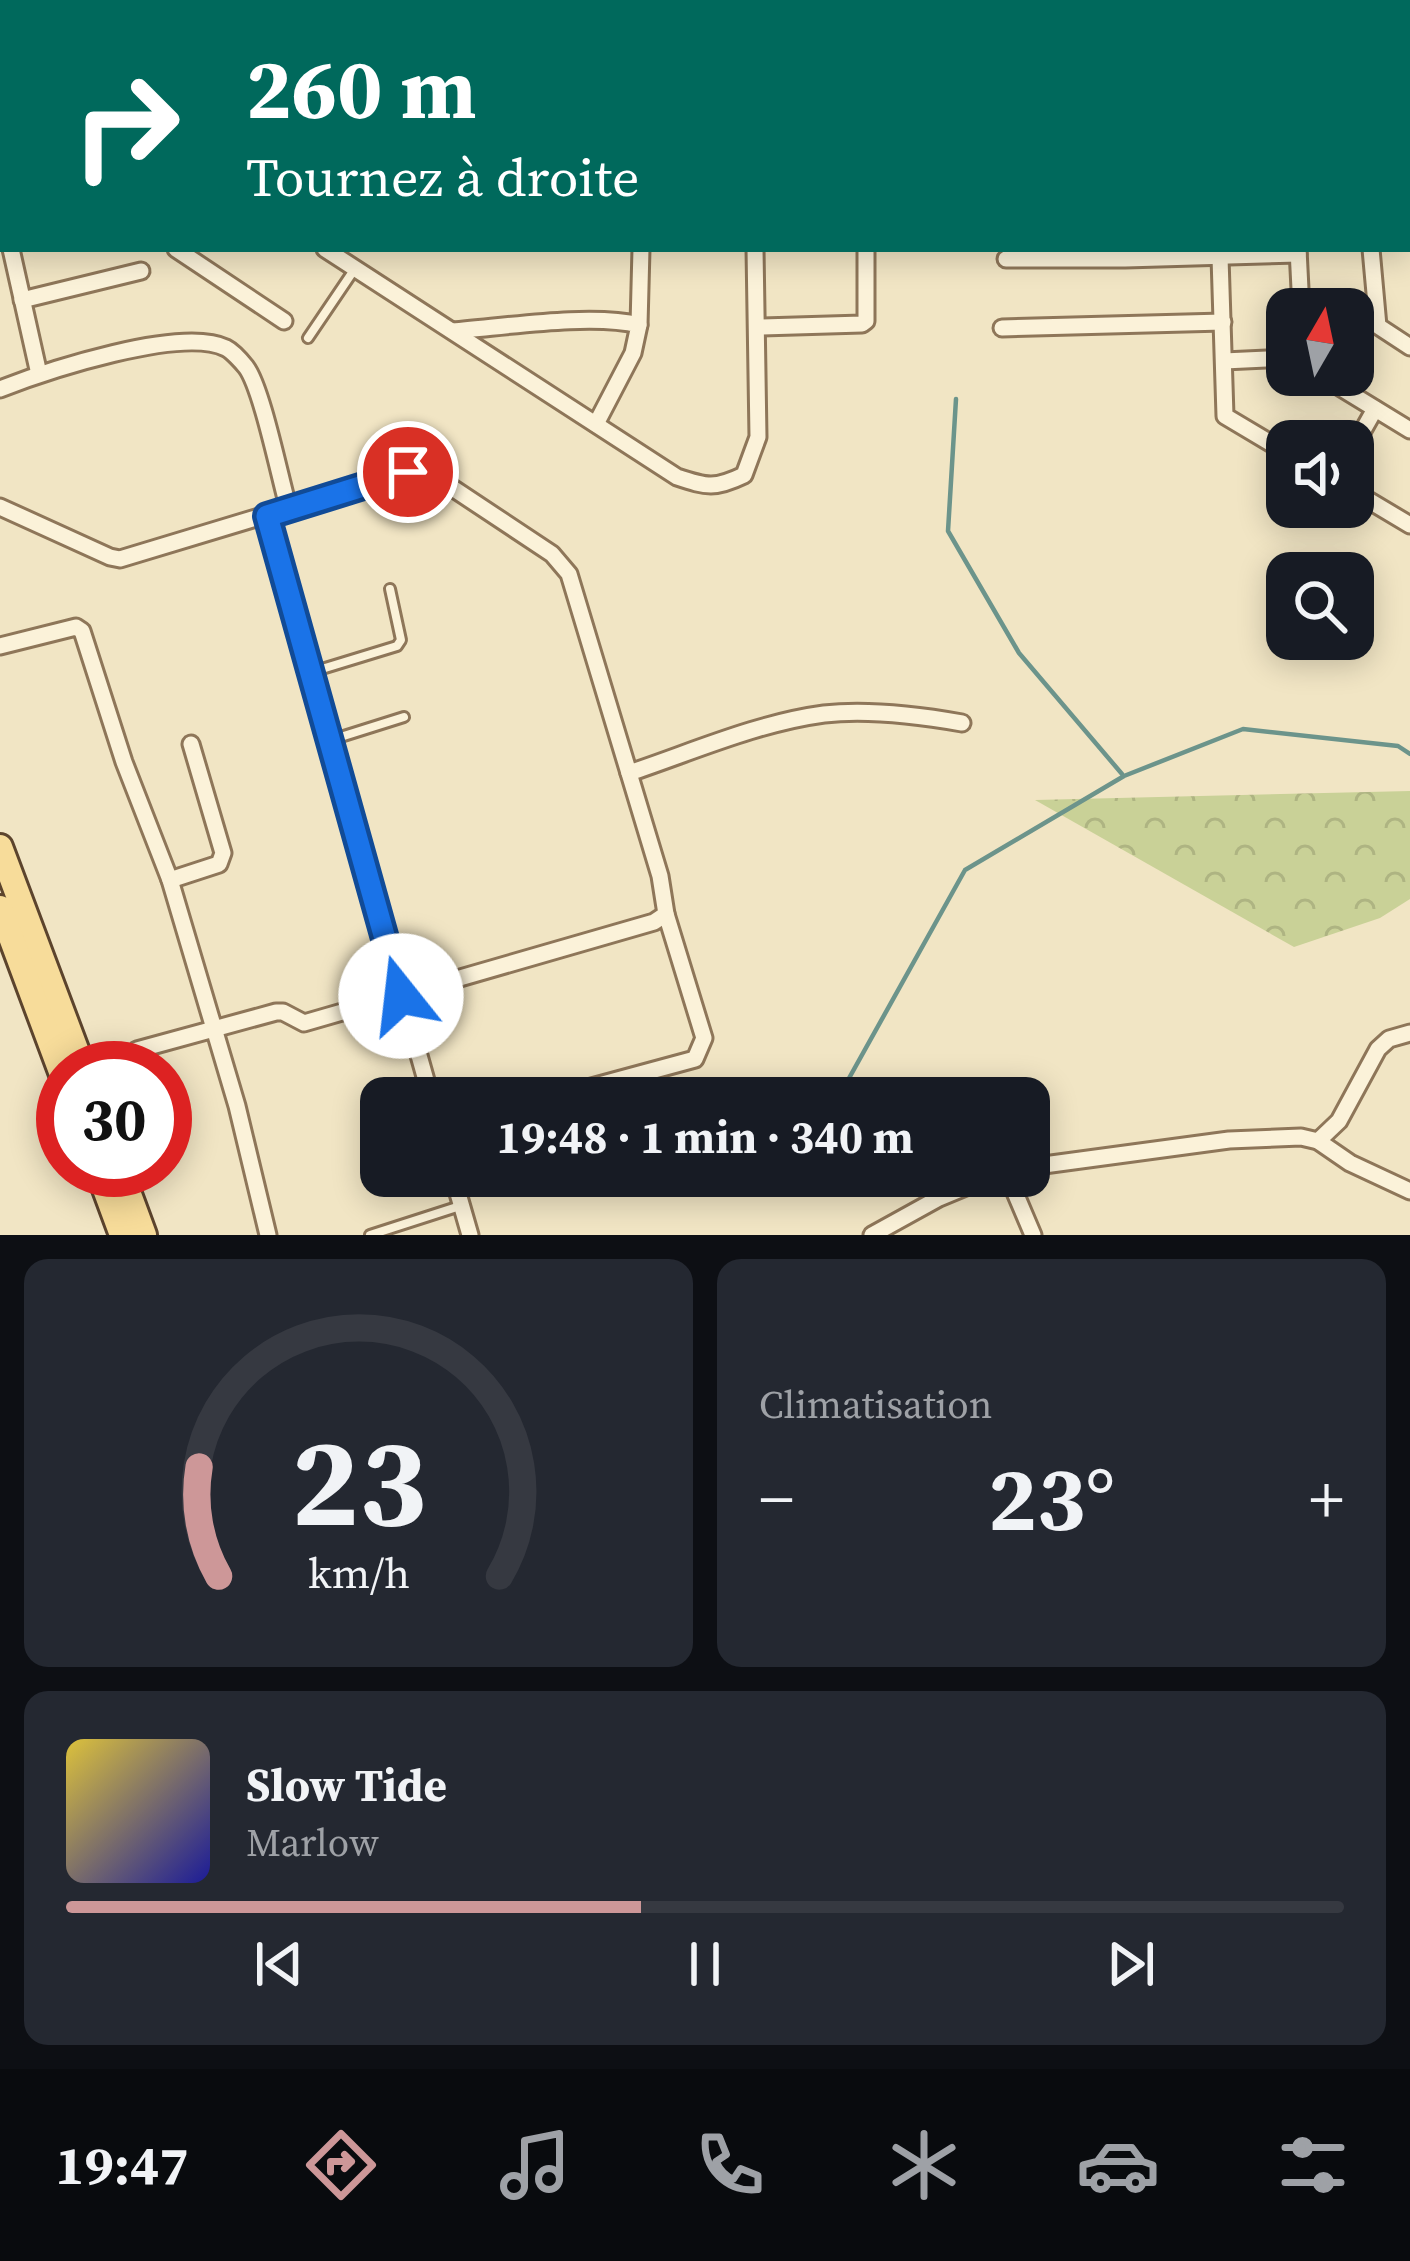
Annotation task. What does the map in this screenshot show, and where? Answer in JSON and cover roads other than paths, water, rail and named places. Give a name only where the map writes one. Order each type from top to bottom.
[{"type":"main road","points":[[0,847],[72,1041]]},
{"type":"main road","points":[[0,908],[50,1041]]},
{"type":"main road","points":[[108,1197],[122,1235]]},
{"type":"main road","points":[[130,1197],[144,1235]]},
{"type":"street","points":[[12,252],[39,374]]},
{"type":"street","points":[[180,252],[284,321]]},
{"type":"street","points":[[330,252],[677,477],[704,486],[722,485],[744,475],[758,437],[755,252]]},
{"type":"street","points":[[596,424],[633,353],[639,325],[641,252]]},
{"type":"street","points":[[758,327],[866,321],[866,252]]},
{"type":"street","points":[[1006,259],[1298,252],[1300,288]]},
{"type":"street","points":[[1371,252],[1378,326],[1410,347]]},
{"type":"street","points":[[1220,257],[1225,416],[1266,440]]},
{"type":"street","points":[[22,300],[141,271]]},
{"type":"street","points":[[453,331],[580,322],[639,325]]},
{"type":"street","points":[[1002,328],[1222,322]]},
{"type":"street","points":[[0,389],[162,342],[226,348],[248,370],[289,510]]},
{"type":"street","points":[[1224,361],[1266,359]]},
{"type":"street","points":[[1354,396],[1410,430]]},
{"type":"street","points":[[1369,420],[1375,409]]},
{"type":"street","points":[[0,507],[120,559],[408,472],[422,473],[436,477],[552,554],[569,574],[704,1038],[695,1059],[629,1077]]},
{"type":"street","points":[[1374,504],[1410,525]]},
{"type":"street","points":[[267,516],[425,1077]]},
{"type":"street","points":[[0,646],[76,627],[82,631],[124,762],[170,880],[237,1106],[268,1235]]},
{"type":"street","points":[[629,773],[765,728],[825,714],[962,723]]},
{"type":"street","points":[[170,880],[220,864],[223,853],[191,744]]},
{"type":"street","points":[[168,1041],[276,1012],[304,1023],[654,922],[666,914]]},
{"type":"street","points":[[1318,1141],[1340,1121],[1378,1049],[1389,1039],[1410,1033]]},
{"type":"street","points":[[1050,1164],[1229,1140],[1301,1137],[1318,1141],[1410,1191]]},
{"type":"street","points":[[459,1197],[470,1235]]},
{"type":"street","points":[[872,1235],[943,1197]]},
{"type":"street","points":[[1016,1197],[1033,1235]]},
{"type":"lane","points":[[308,338],[355,268]]},
{"type":"lane","points":[[311,672],[397,646],[401,640],[390,589]]},
{"type":"lane","points":[[330,740],[404,717]]},
{"type":"lane","points":[[370,1235],[462,1206]]},
{"type":"waterway","points":[[956,399],[948,531],[1019,653],[1122,774]]},
{"type":"waterway","points":[[850,1077],[965,870],[1124,776],[1243,729],[1398,746],[1410,754]]}]
